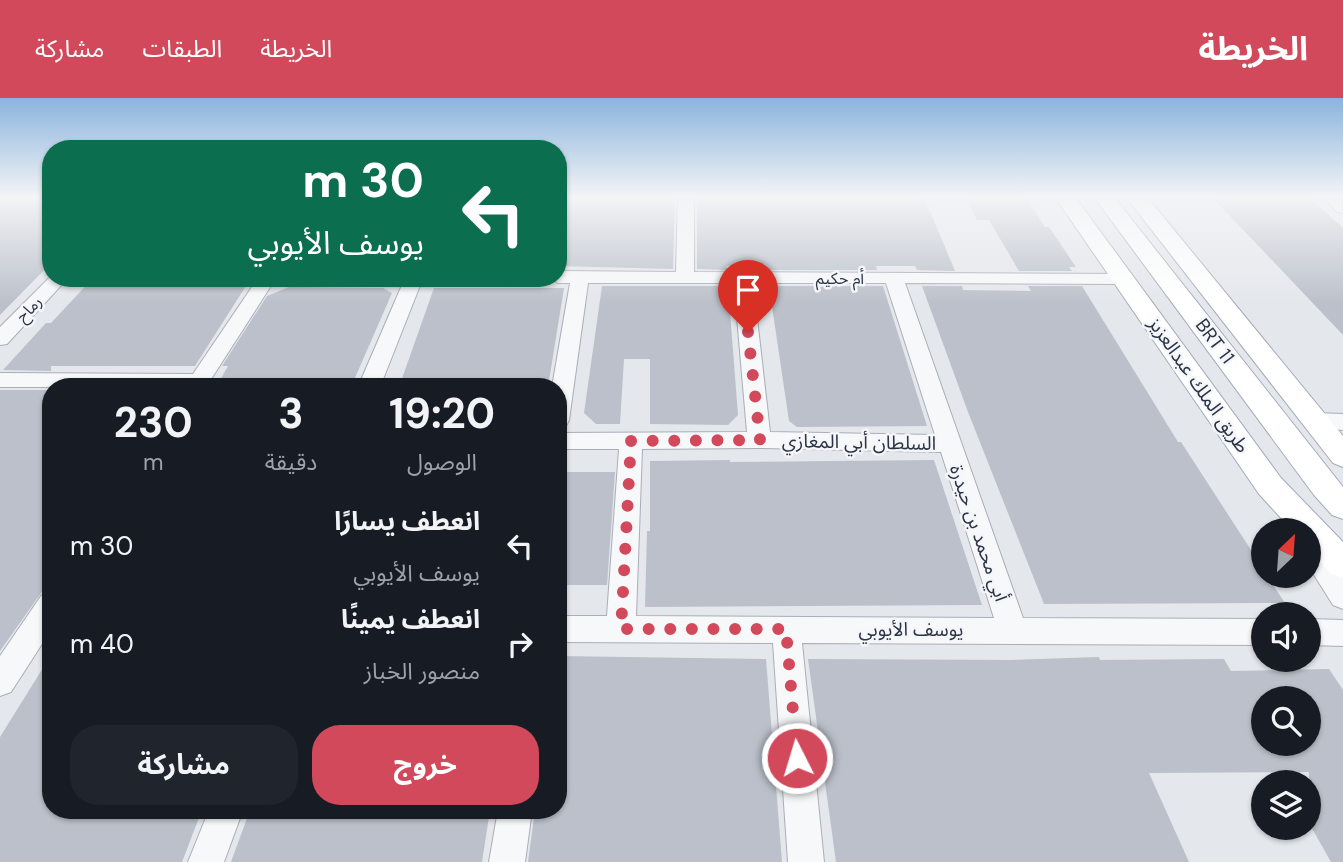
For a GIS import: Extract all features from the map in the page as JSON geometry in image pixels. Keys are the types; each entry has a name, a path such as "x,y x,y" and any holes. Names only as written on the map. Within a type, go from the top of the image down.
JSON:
{"main road":[{"name":"طريق الملك عبدالعزيز","path":"1091,233 1270,486 1343,564"},
{"name":"BRT 11","path":"1131,233 1334,497 1343,519"},
{"path":"1166,233 1343,456"}],"street":[{"path":"685,277 686,233"},
{"name":"أم حكيم","path":"567,277 1123,278"},
{"path":"564,378 580,277"},
{"path":"743,278 760,440"},
{"name":"أبي محمد بن حيدرة","path":"894,278 1012,629"},
{"name":"رماح","path":"0,339 50,287"},
{"path":"201,378 261,287"},
{"path":"373,378 410,287"},
{"path":"0,380 42,381"},
{"path":"1315,421 1343,422"},
{"name":"السلطان أبي المغازي","path":"567,441 760,440 949,444"},
{"path":"621,629 631,441"},
{"path":"1270,486 1291,518"},
{"path":"1321,563 1343,597"},
{"path":"0,682 42,626"},
{"name":"يوسف الأيوبي","path":"567,629 1251,632"},
{"path":"786,629 806,862"},
{"path":"1321,632 1343,633"},
{"path":"206,862 223,819"},
{"path":"507,862 514,819"}],"building":[{"path":"0,233 42,233 42,272 0,315"},
{"path":"567,233 674,233 673,269 567,266"},
{"path":"697,233 939,233 955,271 917,270 915,266 876,266 877,270 767,270 766,265 726,266 727,270 697,269"},
{"path":"996,233 1053,233 1076,267 1069,267 1072,271 1019,271"},
{"path":"1246,233 1343,233 1343,335"},
{"path":"602,286 728,286 738,415 728,425 650,424 650,359 624,359 620,424 596,424 584,413"},
{"path":"769,286 883,286 927,426 797,427 789,421"},
{"path":"922,286 962,286 963,290 1031,291 1028,286 1082,286 1178,442 1181,442 1251,550 1251,588 1275,588 1284,602 1044,604 968,412"},
{"path":"85,287 245,287 195,366 51,366 51,371 3,370 46,323 51,323"},
{"path":"289,287 383,288 392,293 355,378 221,378 228,366 222,366 267,296"},
{"path":"434,288 564,288 549,378 402,378"},
{"path":"0,390 42,390 42,592 0,651"},
{"path":"934,460 982,605 645,607 647,531 650,531 650,461"},
{"path":"567,472 615,472 607,585 567,585"},
{"path":"567,656 766,659 782,862 528,862 534,819 567,819"},
{"path":"808,659 1224,659 1231,671 1321,672 1321,669 1329,669 1343,690 1343,862 1331,862 1319,840 1321,840 1321,770 1251,770 1251,772 1149,773 1189,862 836,862"},
{"path":"42,669 42,819 199,819 182,862 0,862 0,737"},
{"path":"247,819 489,819 482,862 231,862"}],"route":[{"path":"748,332 760,440 631,441 621,629 786,629 797,758"}]}
